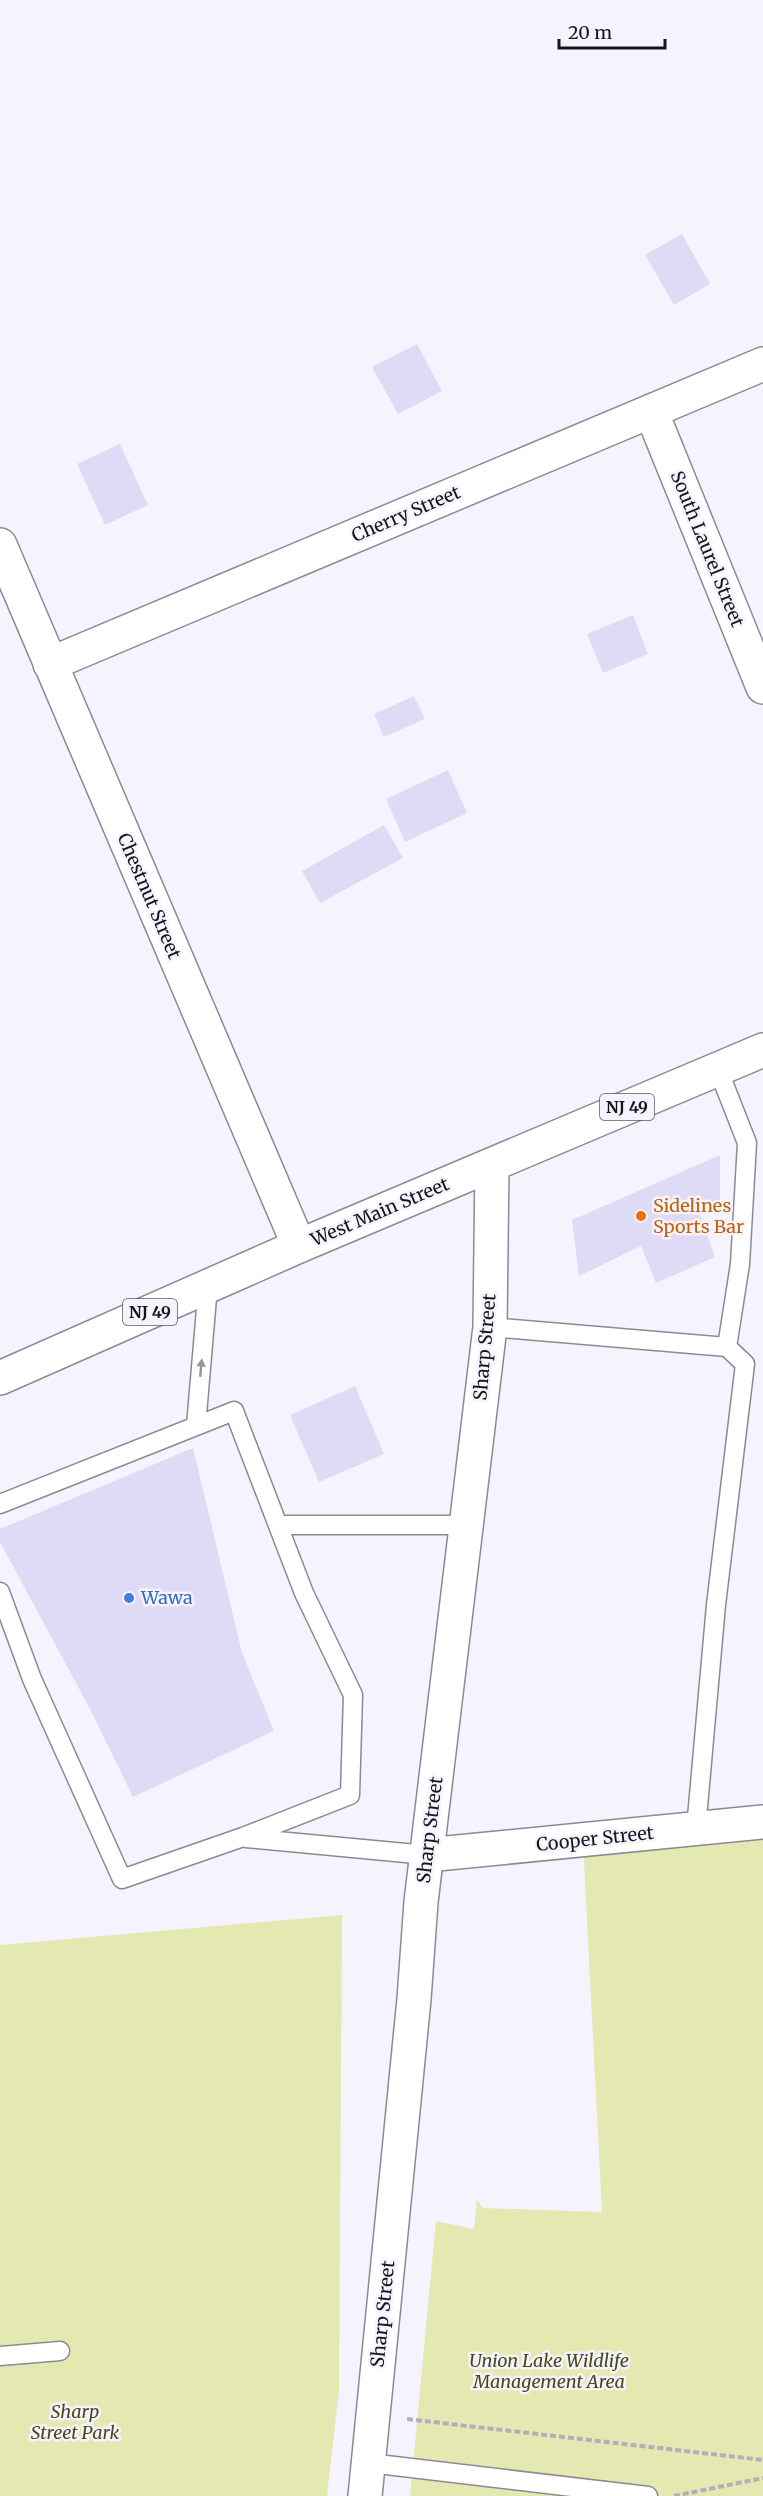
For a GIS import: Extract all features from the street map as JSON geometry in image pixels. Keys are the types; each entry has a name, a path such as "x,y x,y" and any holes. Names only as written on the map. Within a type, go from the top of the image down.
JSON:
{"main road":[{"name":"Cherry Street","path":"50,664 763,364"},
{"name":"South Laurel Street","path":"651,411 763,687"},
{"name":"Chestnut Street","path":"0,545 299,1246"},
{"name":"West Main Street","path":"0,1378 299,1246 763,1050"},
{"name":"Sharp Street","path":"365,2496 427,1855 490,1327 492,1165"},
{"name":"Cooper Street","path":"427,1855 763,1822"}],"lane":[{"path":"718,1069 747,1143 740,1263 727,1347"},
{"path":"196,1426 208,1286"},
{"path":"490,1327 727,1347 745,1364 716,1605 696,1829"},
{"path":"0,1504 234,1411 304,1593 352,1695 350,1795 243,1837 122,1879 32,1679 0,1592"},
{"path":"278,1525 466,1525"},
{"path":"243,1837 427,1855"},
{"path":"0,2356 60,2351"},
{"path":"369,2463 648,2496"}],"path":[{"path":"373,2415 763,2460"},
{"path":"673,2496 763,2478"}],"green space":[{"name":"Union Lake Wildlife Management Area","path":"763,1808 763,2496 410,2496 436,2221 474,2229 477,2200 483,2208 602,2212 582,1823"},
{"name":"Sharp Street Park","path":"342,1915 339,2390 327,2496 0,2496 0,1945"}],"building":[{"path":"682,234 710,284 674,305 645,255"},
{"path":"417,344 442,391 398,414 372,367"},
{"path":"120,444 148,505 105,525 77,464"},
{"path":"633,615 648,654 603,673 587,634"},
{"path":"414,696 425,719 384,737 374,714"},
{"path":"448,770 467,813 405,842 386,799"},
{"path":"384,825 403,858 320,903 302,871"},
{"name":"Sidelines Sports Bar","path":"720,1155 720,1206 699,1212 715,1257 656,1283 641,1246 579,1276 572,1220"},
{"path":"355,1386 384,1454 319,1482 290,1415"},
{"name":"Wawa","path":"193,1448 242,1653 274,1731 133,1797 90,1709 0,1542 0,1529"}],"place":[{"name":"Sidelines Sports Bar","path":"641,1216"},
{"name":"Wawa","path":"129,1598"}]}
